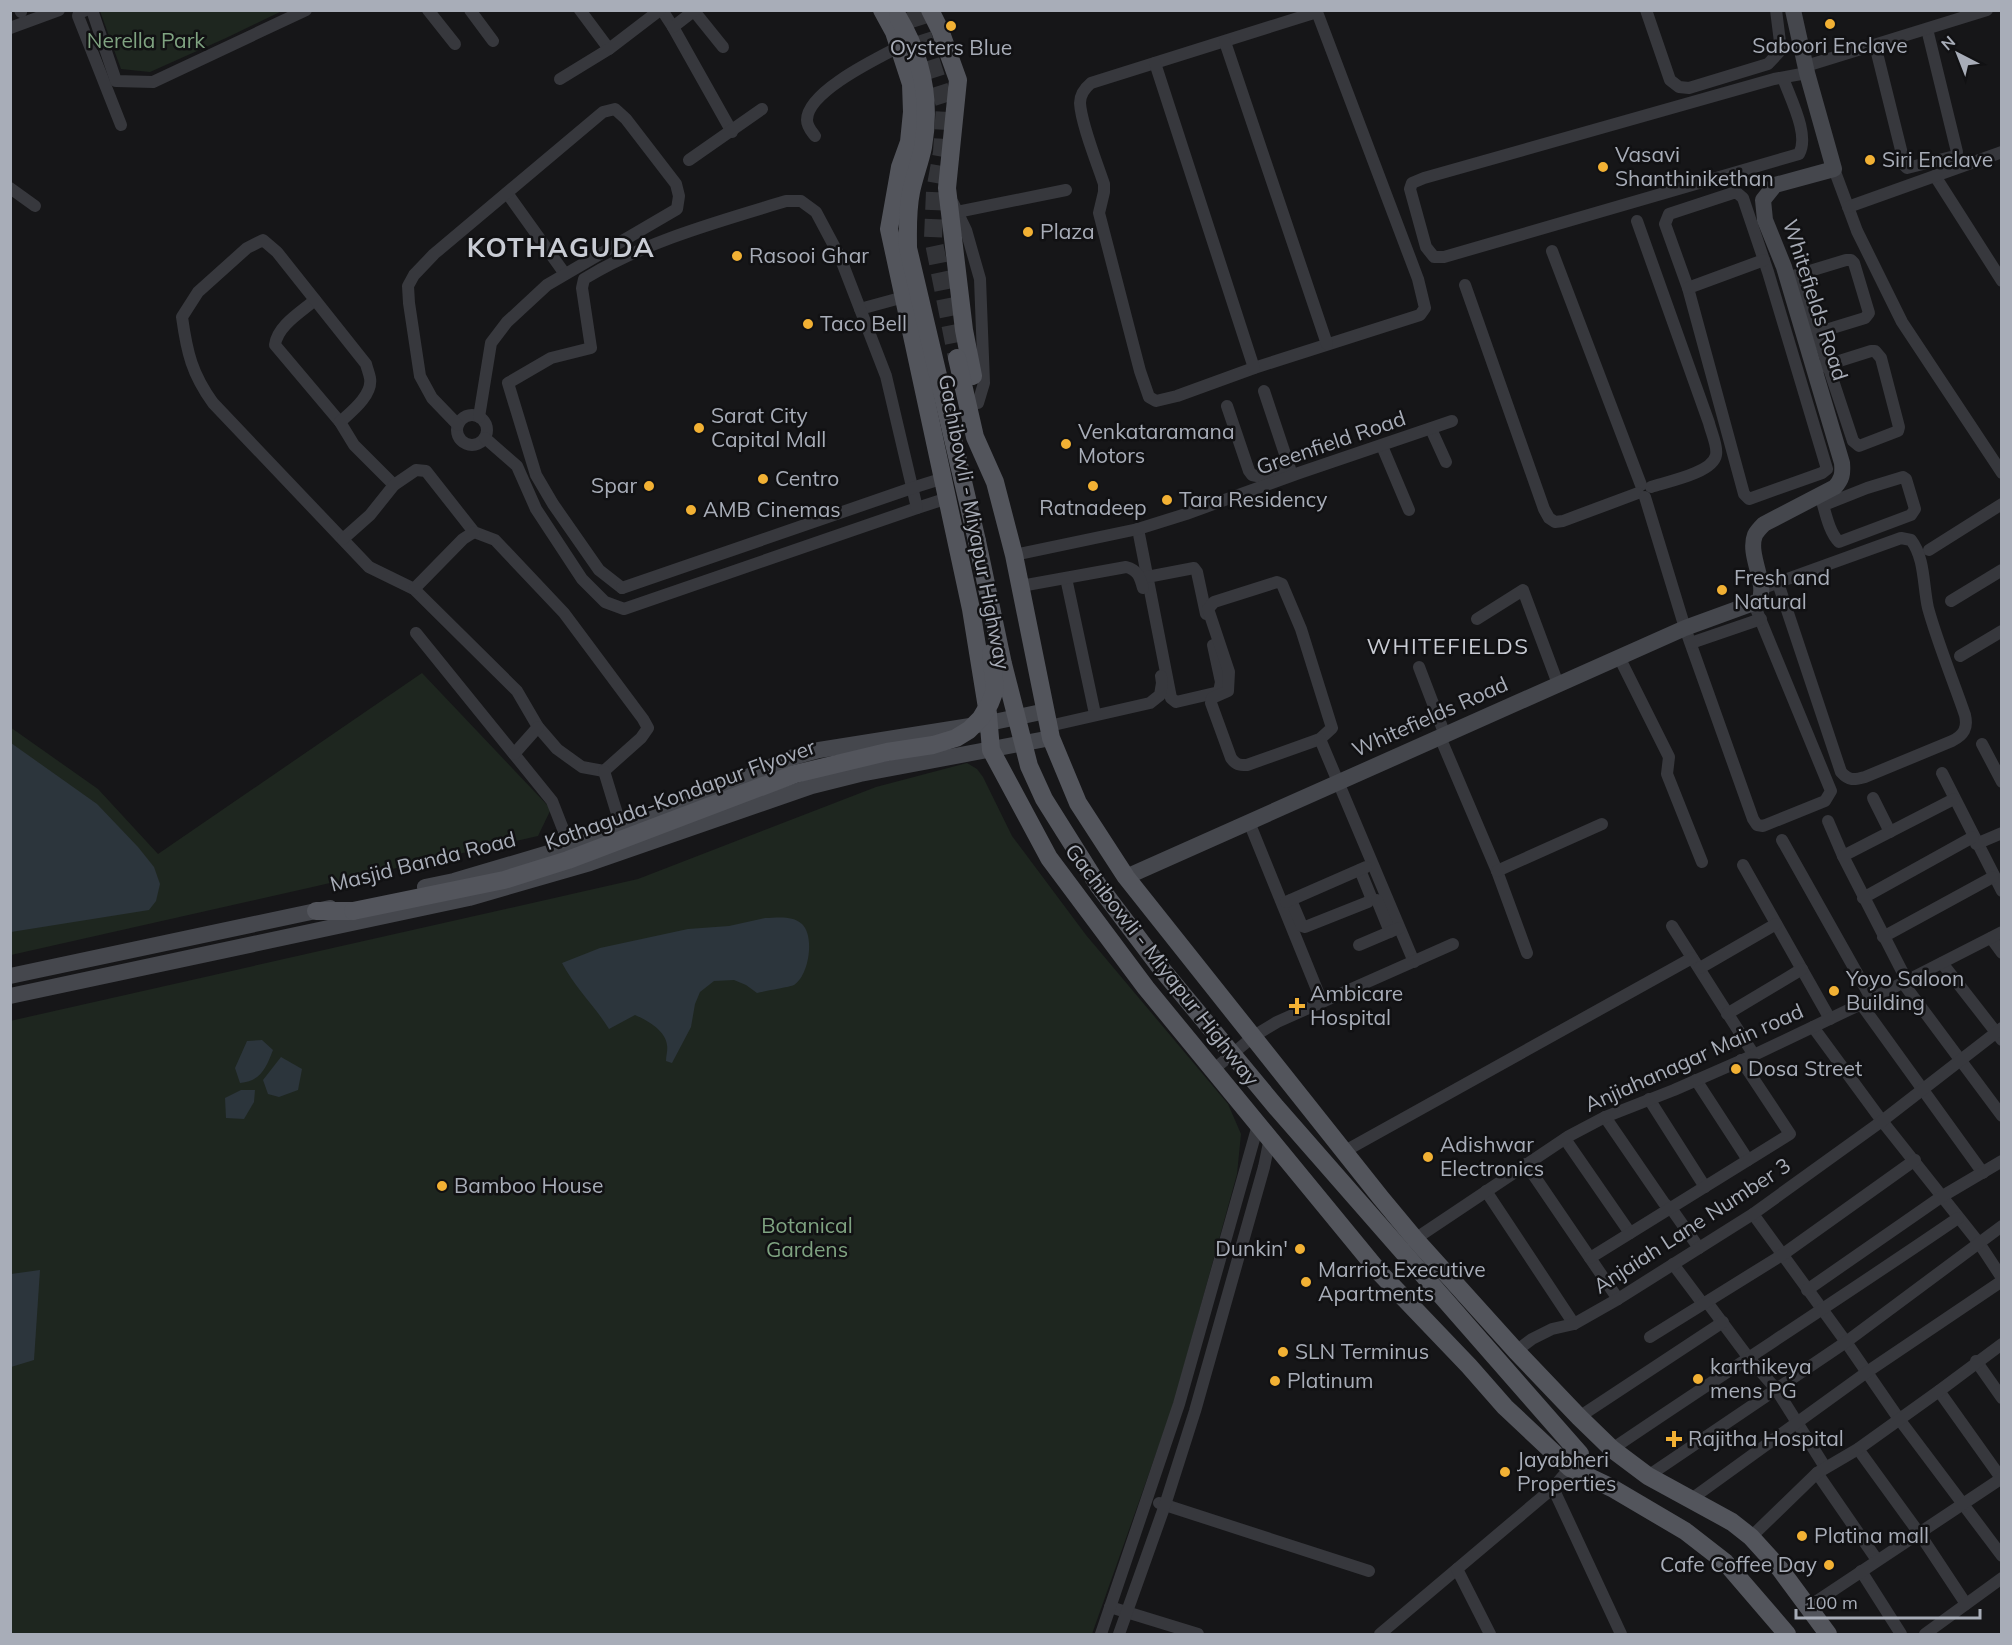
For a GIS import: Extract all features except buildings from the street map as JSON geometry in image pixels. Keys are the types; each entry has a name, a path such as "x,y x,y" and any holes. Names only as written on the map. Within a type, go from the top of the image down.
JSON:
{"main road":[{"name":"Gachibowli - Miyapur Highway","path":"882,10 894,32 911,84 912,112 909,142 900,167 889,229 971,609 989,723 991,750 1049,858 1146,988 1213,1070 1380,1273 1505,1407 1575,1461"},
{"name":"Kothaguda-Kondapur Flyover","path":"894,10 919,58 925,87 926,115 923,147 911,193 907,222 908,248 1006,675 1029,766 1044,799 1098,885 1160,967 1575,1461 1612,1488 1685,1531 1725,1562 1787,1635"},
{"path":"930,10 940,30 958,80 947,188 964,330 983,425 975,437"},
{"path":"1793,10 1806,69 1834,169"},
{"name":"Whitefields Road","path":"1126,877 1619,657 1688,635 1759,602 1754,554 1756,534 1764,524 1822,500 1841,480 1843,473 1820,368 1777,264 1765,220 1763,200 1775,186 1834,169"},
{"name":"Gachibowli - Miyapur Highway","path":"957,358 975,437 995,482 1014,555 1049,725 1078,803 1126,877 1415,1239 1516,1352 1611,1449 1648,1476 1732,1522 1751,1537 1780,1569 1808,1607 1820,1632"},
{"name":"Kothaguda-Kondapur Flyover","path":"316,911 353,911 504,880 568,860 795,774 887,752 933,745 956,738 969,730 981,718 995,690 982,602 977,541"},
{"name":"Masjid Banda Road","path":"10,976 454,881 622,830 657,817 790,758 819,750 989,723 1049,725"},
{"name":"Masjid Banda Road","path":"10,996 468,898 590,863 812,786 860,774 991,750 1049,725"}],"street":[{"path":"10,28 59,10"},
{"path":"86,10 78,16 121,125"},
{"path":"92,10 116,81 153,82 306,10"},
{"path":"428,10 455,44"},
{"path":"470,10 493,41"},
{"path":"580,10 609,49"},
{"path":"560,79 609,49 661,10 673,27 732,132"},
{"path":"1646,10 1670,80 1678,87 1689,88 1768,64 1781,50 1776,10"},
{"path":"673,27 695,11 723,47"},
{"path":"1317,11 1418,279 1425,308 1420,315 1156,401 1149,397 1140,371 1099,213 1104,184 1080,102 1083,91 1091,82 1225,42 1317,11"},
{"path":"1783,78 1802,130 1803,146 1799,154 1444,257 1434,257 1426,248 1410,189 1412,183 1783,78 1875,45 1981,12"},
{"path":"1875,45 1906,168 1955,156 1958,152 1927,29"},
{"path":"1225,42 1326,344"},
{"path":"815,136 808,127 807,120 814,103 837,83 899,47"},
{"path":"1155,63 1254,368"},
{"path":"458,425 469,416 479,417 486,424 487,433 478,444 464,443 458,435 458,425 432,398 420,376 408,286 414,275 434,254 603,112 615,109 626,119 676,184 679,196 677,209 547,285 507,322 491,343 479,417"},
{"path":"689,160 762,109"},
{"path":"1848,207 2001,152"},
{"path":"1834,169 1857,231 1902,322 2001,473"},
{"path":"1935,176 2001,281"},
{"path":"10,188 35,206"},
{"path":"947,188 966,230 980,279 984,383 978,403"},
{"path":"957,212 1066,190"},
{"path":"1777,264 1827,468 1822,473 1749,498 1744,495 1688,288 1665,224 1669,214 1736,192 1743,198 1816,333 1820,368 1856,444 1859,446 1898,431 1899,427 1881,358 1875,351 1820,368"},
{"path":"507,193 565,274"},
{"path":"624,609 622,588 599,570 553,504 536,475 508,383 551,358 591,348 582,288 584,279 603,267 684,232 786,201 801,201 816,212 840,257 886,376 917,508"},
{"path":"1465,285 1528,466 1549,518 1555,522 1563,521 1706,469 1714,461 1717,453 1709,423 1636,221"},
{"path":"340,422 354,410 368,391 371,380 366,364 277,252 263,240 247,248 198,291 182,318 187,352 200,384 213,403 369,567 414,589 517,691 538,727 557,749 582,767 604,771"},
{"path":"1552,251 1644,491 1688,635"},
{"path":"1688,288 1777,264 1848,259 1856,267 1869,313 1865,318 1816,333"},
{"path":"860,309 904,297"},
{"path":"315,300 281,330 276,336 275,345 340,422 354,445 394,485"},
{"path":"1227,406 1250,473 1257,476 1286,471 1264,391"},
{"name":"Greenfield Road","path":"1014,555 1138,529 1198,510 1286,471 1382,446 1452,421"},
{"path":"1431,429 1446,462"},
{"path":"485,438 517,466 536,508 582,579 605,602 624,609 948,498"},
{"path":"1382,446 1409,510"},
{"path":"343,540 370,514 394,485 416,470 426,471 474,532 495,540 564,613 643,719 648,728 641,738 604,771"},
{"path":"1904,477 1915,508 1911,515 1841,542 1835,537 1822,500 1904,477"},
{"path":"622,588 944,478"},
{"path":"1929,550 2001,504"},
{"path":"1138,529 1147,577 1171,698 1179,702 1219,692 1221,682 1196,569 1147,577"},
{"path":"414,589 463,539 474,532"},
{"path":"1759,602 1780,587 1901,538 1911,540 1916,548 1923,572 1929,609 1965,715 1967,724 1963,733 1952,741 1865,777 1853,780 1847,778 1841,772 1780,587"},
{"path":"1021,586 1126,567 1139,574 1142,582 1162,683 1160,695 1150,703 1049,725"},
{"path":"1951,601 2001,570"},
{"path":"1066,578 1095,714"},
{"path":"1277,582 1282,584 1301,629 1331,724 1330,731 1320,739 1247,765 1235,764 1211,703 1212,698 1228,691 1230,677 1208,612 1209,605 1277,582"},
{"path":"1477,619 1522,590 1558,684"},
{"name":"Whitefields Road","path":"1688,635 1757,825 1763,826 1825,801 1831,791 1759,602"},
{"path":"1960,656 2001,631"},
{"path":"417,633 552,801 570,847"},
{"path":"1619,657 1669,757 1667,774 1702,862"},
{"path":"1419,667 1442,736 1497,871 1527,953"},
{"path":"514,754 538,727"},
{"path":"1320,739 1372,864 1381,898 1394,928 1414,962"},
{"path":"1983,744 2001,782"},
{"path":"604,771 622,830"},
{"path":"1942,773 2001,891"},
{"path":"1874,798 1890,832"},
{"path":"1843,856 1954,799"},
{"path":"1828,821 1905,982 2001,1116"},
{"path":"1249,822 1286,902 1302,926 1305,927 1368,902 1371,897 1360,870"},
{"path":"1497,871 1602,824"},
{"path":"1863,898 1975,840 2001,833"},
{"path":"1782,840 1866,1001 1923,1089 1983,1173"},
{"path":"1286,902 1372,864"},
{"path":"1743,865 1830,1018"},
{"path":"1883,937 1993,876"},
{"path":"1295,936 1381,898"},
{"path":"1286,902 1295,936 1322,1002"},
{"path":"1344,1151 1696,963 1776,924"},
{"path":"1672,926 1754,1055"},
{"path":"1359,945 1394,928"},
{"path":"1996,935 2001,953"},
{"name":"Anjiahanagar Main road","path":"1415,1239 1526,1164 1605,1117 1754,1055 1996,935"},
{"path":"1213,1070 1254,1036 1276,1022 1453,944"},
{"path":"1942,963 1999,1034"},
{"path":"1727,1014 1802,969"},
{"path":"1690,1500 1867,1372 2001,1279 1979,1243 1882,1121 1813,1027"},
{"name":"Anjaiah Lane Number 3","path":"1516,1352 1532,1339 1552,1329 1574,1324 1618,1299 1753,1214 1999,1034"},
{"path":"1590,1258 1790,1134 1742,1060"},
{"path":"1696,1080 1748,1160"},
{"path":"1649,1099 1705,1186"},
{"path":"1605,1117 1664,1203 1699,1248"},
{"path":"1101,1635 1179,1404 1264,1131"},
{"path":"1119,1635 1165,1505 1220,1324 1264,1167 1264,1131"},
{"path":"1565,1139 1630,1233"},
{"path":"1650,1337 1782,1255 1915,1160"},
{"path":"1807,1290 1941,1197 2001,1161"},
{"path":"1526,1164 1618,1299"},
{"path":"1486,1191 1574,1324"},
{"path":"1753,1214 1899,1419 2001,1556"},
{"path":"1611,1449 1959,1218"},
{"path":"1648,1476 1846,1342 2001,1227"},
{"path":"1674,1264 1776,1389 1797,1423 1821,1470 1876,1560"},
{"path":"1579,1417 1723,1322"},
{"path":"1751,1537 1821,1470 1858,1449 2001,1344"},
{"path":"1976,1362 2001,1398"},
{"path":"1808,1607 2001,1478 1939,1391"},
{"path":"1858,1449 1919,1533 1966,1604"},
{"path":"1380,1635 1553,1488 1575,1461"},
{"path":"1553,1488 1621,1635"},
{"path":"1147,1500 1369,1571"},
{"path":"1457,1569 1490,1635"},
{"path":"1861,1570 1901,1635"},
{"path":"1925,1635 2001,1578"},
{"path":"1110,1607 1198,1635"},
{"path":"1395,1622 1402,1635"}],"green space":[{"name":"Nerella Park","path":"100,10 282,11 150,72 121,69"},
{"path":"422,673 551,809 538,836 11,955 10,727 98,789 158,854"},
{"name":"Botanical Gardens","path":"967,763 977,769 983,777 1012,836 1086,935 1228,1104 1241,1134 1237,1174 1174,1403 1092,1634 11,1634 10,1021 638,879 876,787"}],"shaded area":[{"path":"11,743 97,804 138,847 154,867 160,884 156,901 149,910 11,932"},
{"path":"765,918 794,919 806,930 809,946 807,965 799,980 792,986 757,993 734,980 714,981 700,992 695,1004 691,1027 672,1063 666,1061 667,1047 663,1035 645,1020 635,1015 609,1029 562,963 600,948 688,929 729,926"},
{"path":"262,1040 273,1050 268,1062 253,1080 240,1083 235,1068 247,1041"},
{"path":"281,1057 302,1069 298,1090 279,1097 268,1094 263,1080"},
{"path":"241,1090 255,1090 254,1102 244,1119 226,1118 225,1098"},
{"path":"40,1270 34,1360 11,1367 11,1274"}],"tunnel":[{"path":"911,10 919,24 945,105 942,152 935,191 933,238 957,358"}],"place":[{"name":"Saboori Enclave","path":"1830,24"},
{"name":"Oysters Blue","path":"951,26"},
{"name":"Siri Enclave","path":"1870,160"},
{"name":"Vasavi Shanthinikethan","path":"1603,167"},
{"name":"Plaza","path":"1028,232"},
{"name":"Rasooi Ghar","path":"737,256"},
{"name":"Taco Bell","path":"808,324"},
{"name":"Sarat City Capital Mall","path":"699,428"},
{"name":"Venkataramana Motors","path":"1066,444"},
{"name":"Centro","path":"763,479"},
{"name":"Spar","path":"649,486"},
{"name":"Ratnadeep","path":"1093,486"},
{"name":"Tara Residency","path":"1167,500"},
{"name":"AMB Cinemas","path":"691,510"},
{"name":"Fresh and Natural","path":"1722,590"},
{"name":"Yoyo Saloon Building","path":"1834,991"},
{"name":"Ambicare Hospital","path":"1297,1006"},
{"name":"Dosa Street","path":"1736,1069"},
{"name":"Adishwar Electronics","path":"1428,1157"},
{"name":"Bamboo House","path":"442,1186"},
{"name":"Dunkin'","path":"1300,1249"},
{"name":"Marriot Executive Apartments","path":"1306,1282"},
{"name":"SLN Terminus","path":"1283,1352"},
{"name":"karthikeya mens PG","path":"1698,1379"},
{"name":"Platinum","path":"1275,1381"},
{"name":"Rajitha Hospital","path":"1674,1439"},
{"name":"Jayabheri Properties","path":"1505,1472"},
{"name":"Platina mall","path":"1802,1536"},
{"name":"Cafe Coffee Day","path":"1829,1565"}],"district":[{"name":"KOTHAGUDA","path":"561,248"},
{"name":"WHITEFIELDS","path":"1448,646"}]}
